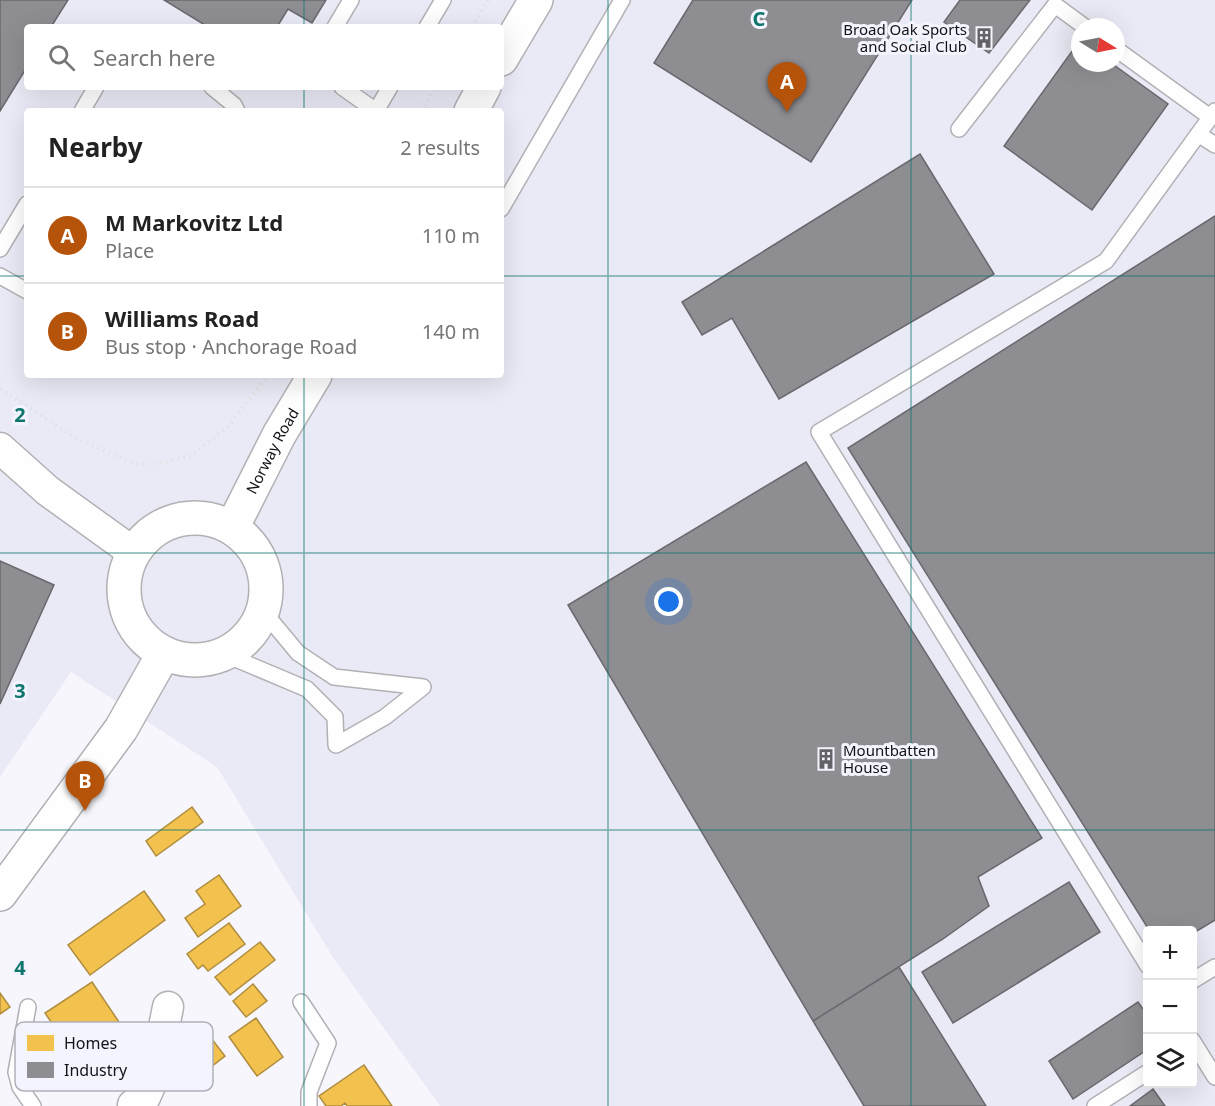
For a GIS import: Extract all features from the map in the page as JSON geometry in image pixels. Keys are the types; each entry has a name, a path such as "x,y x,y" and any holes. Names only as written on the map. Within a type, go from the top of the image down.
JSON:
{"street":[{"path":"504,53 536,0"},
{"path":"473,108 482,90"},
{"name":"Norway Road","path":"232,528 279,435 313,378"},
{"path":"0,448 48,491 134,553"},
{"path":"189,518 210,519 232,528 249,543 262,564 266,587 263,611 254,629 241,644 224,654 204,660 183,660 164,653 145,640 131,621 124,598 126,574 134,553 148,536 167,524 189,518"},
{"path":"0,894 121,729 164,653"},
{"path":"165,1022 168,1007"},
{"path":"132,1106 145,1097 148,1091"}],"lane":[{"path":"337,24 351,0"},
{"path":"429,24 443,0"},
{"path":"504,204 622,0"},
{"path":"959,129 1055,5 1073,18"},
{"path":"1125,55 1213,114 1106,261 819,432 1143,958"},
{"path":"84,108 94,90"},
{"path":"216,90 236,108"},
{"path":"346,90 372,108"},
{"path":"378,108 388,90"},
{"path":"1198,134 1215,145"},
{"path":"0,249 24,209"},
{"path":"0,276 24,289"},
{"path":"224,654 307,689 335,717 336,745 385,717 423,687 334,677 298,652 263,611"},
{"path":"1194,980 1215,967"},
{"path":"301,1002 328,1043 309,1092 309,1106"},
{"path":"25,1022 28,1007"},
{"path":"1197,1048 1215,1077"},
{"path":"1095,1106 1143,1075"},
{"path":"23,1091 33,1106"}],"path":[{"path":"474,24 488,0"},
{"path":"423,108 434,90"},
{"path":"0,389 76,438 135,464 157,464 190,456 228,427 266,378"}],"shaded area":[{"path":"0,0 1215,0 1215,1106 440,1106 334,959 217,767 71,672 0,777"}],"building: Homes":[{"path":"192,807 203,822 156,856 146,841"},
{"path":"219,875 241,906 198,937 185,918 205,904 196,891"},
{"path":"144,891 165,920 90,975 68,945"},
{"path":"229,923 245,944 208,971 203,965 198,969 187,954"},
{"path":"260,942 275,960 230,995 215,977"},
{"path":"92,982 119,1022 51,1022 45,1013"},
{"path":"253,984 267,1001 246,1017 233,1001"},
{"path":"0,993 10,1007 0,1014"},
{"path":"256,1018 283,1057 257,1076 229,1037"},
{"path":"213,1041 225,1056 213,1065"},
{"path":"364,1065 392,1106 347,1106 345,1103 341,1106 326,1106 319,1096"}],"building: Industry":[{"path":"0,0 68,0 53,24 24,24 24,72 0,111"},
{"path":"164,0 326,0 312,23 288,9 279,24 203,24"},
{"path":"693,0 912,0 811,162 654,63"},
{"name":"Broad Oak Sports and Social Club","path":"960,0 1030,0 989,53 944,22"},
{"path":"1071,53 1071,72 1124,72 1168,104 1092,210 1004,146"},
{"path":"920,154 994,274 779,399 732,318 702,335 682,302"},
{"path":"1215,216 1215,920 1197,931 1197,926 1147,926 848,448"},
{"name":"Mountbatten House","path":"806,462 1042,838 978,877 989,906 943,939 813,1021 568,605"},
{"path":"0,561 54,585 0,704"},
{"path":"1069,882 1100,932 953,1023 922,972"},
{"path":"899,967 986,1106 864,1106 813,1021"},
{"path":"1138,1002 1143,1009 1143,1052 1073,1099 1049,1061"},
{"path":"1153,1089 1165,1106 1130,1106"}],"place":[{"name":"Broad Oak Sports and Social Club","path":"984,38"},
{"name":"M Markovitz Ltd","path":"787,112"},
{"name":"Mountbatten House","path":"826,759"},
{"name":"Williams Road","path":"85,811"}]}
